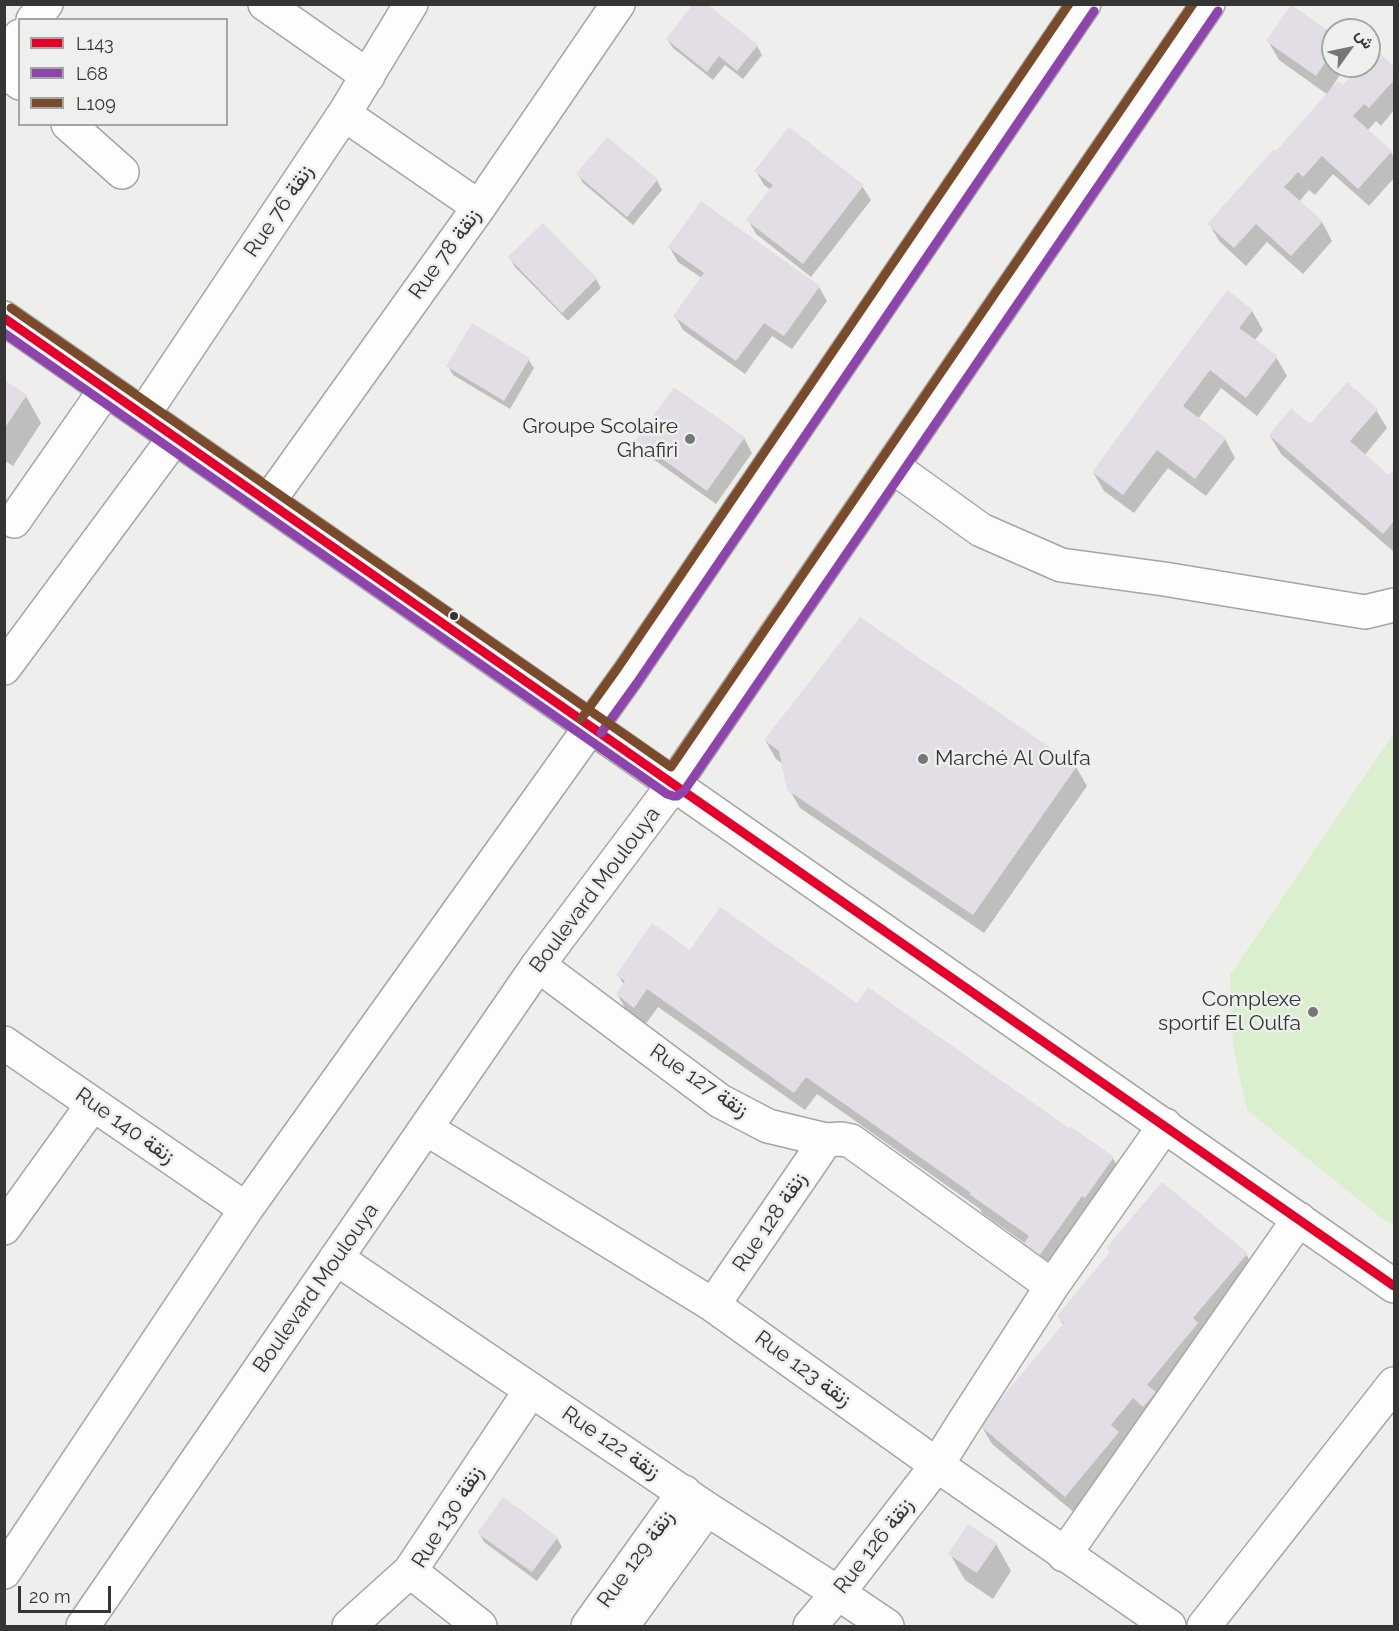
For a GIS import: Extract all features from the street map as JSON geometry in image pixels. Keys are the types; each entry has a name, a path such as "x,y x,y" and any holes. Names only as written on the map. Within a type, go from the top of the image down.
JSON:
{"street":[{"path":"35,18 46,4"},
{"path":"265,4 368,76"},
{"name":"Rue 76 زنقة","path":"143,414 344,114 411,4"},
{"path":"4,1572 246,1209 627,676 1084,4"},
{"name":"Boulevard Moulouya","path":"83,1626 538,965 674,784 1208,4"},
{"name":"Rue 78 زنقة","path":"268,502 479,207 614,6"},
{"path":"4,53 18,38"},
{"path":"4,70 18,81"},
{"path":"344,114 479,207"},
{"path":"70,126 122,172"},
{"path":"4,318 1395,1286"},
{"path":"14,521 106,389"},
{"path":"4,668 175,437"},
{"path":"892,466 981,530 1061,565 1164,579 1365,612 1395,605"},
{"name":"Rue 127 زنقة","path":"538,965 720,1101 768,1126 826,1140 851,1141 1052,1286"},
{"name":"Rue 140 زنقة","path":"4,1043 246,1209"},
{"path":"4,1228 93,1104"},
{"name":"Rue 126 زنقة","path":"810,1626 937,1465 1052,1286 1165,1125"},
{"name":"Rue 123 زنقة","path":"427,1129 713,1305 1064,1555 1169,1626"},
{"name":"Rue 128 زنقة","path":"713,1305 826,1140"},
{"path":"1064,1555 1299,1219"},
{"name":"Rue 122 زنقة","path":"336,1258 696,1501 887,1626"},
{"path":"1204,1626 1395,1384"},
{"name":"Rue 130 زنقة","path":"480,1626 410,1571 531,1390"},
{"name":"Rue 129 زنقة","path":"604,1624 696,1501"},
{"path":"349,1626 410,1571"}],"green space":[{"name":"Complexe sportif El Oulfa","path":"1394,733 1394,1225 1384,1220 1247,1110 1233,1048 1230,975"}],"building":[{"path":"693,4 707,4 758,45 737,71 719,56 707,72 666,39"},
{"path":"1291,5 1321,26 1321,69 1316,76 1266,41"},
{"path":"1381,54 1394,66 1394,80 1369,108 1364,104 1353,116 1392,151 1358,189 1322,156 1303,177 1298,172 1284,187 1323,221 1291,256 1256,224 1234,248 1207,224 1338,81 1343,85 1349,78 1381,78"},
{"path":"789,127 864,185 803,264 746,220 773,185 754,171"},
{"path":"607,137 658,179 627,217 576,174"},
{"path":"701,201 820,286 784,336 764,323 736,361 673,316 704,273 668,247"},
{"path":"543,223 597,278 562,313 508,257"},
{"path":"1227,290 1253,310 1239,328 1278,356 1246,398 1210,370 1183,406 1226,438 1195,479 1157,450 1123,495 1092,472"},
{"path":"472,323 530,358 504,401 446,366"},
{"path":"4,380 27,395 4,429"},
{"path":"1347,382 1378,409 1350,441 1389,475 1394,469 1394,521 1383,534 1269,435 1291,408 1310,424"},
{"name":"Groupe Scolaire Ghafiri","path":"674,387 745,437 707,491 636,440"},
{"name":"Marché Al Oulfa","path":"860,617 1077,766 973,915 787,790 779,751 764,740"},
{"path":"720,907 857,1003 868,987 1114,1157 1085,1198 1082,1196 1037,1259 1021,1248 1029,1236 806,1077 794,1093 647,989 634,1008 616,994 625,981 616,975 652,923 690,950"},
{"path":"1162,1182 1248,1253 1193,1318 1198,1323 1147,1385 1156,1392 1143,1407 1133,1398 1111,1425 1119,1432 1065,1497 979,1425 1064,1323 1057,1316 1110,1252 1106,1248"},
{"path":"503,1497 558,1537 532,1572 477,1533"},
{"path":"968,1524 997,1543 977,1573 948,1554"}],"transit line":[{"name":"L109","path":"581,719 1069,4"},
{"name":"L109","path":"11,308 671,767 1193,4"},
{"name":"L68","path":"601,733 1094,11"},
{"name":"L68","path":"4,333 667,794 677,796 684,791 1218,11"},
{"name":"L143","path":"4,318 1394,1286"}],"place":[{"name":"Groupe Scolaire Ghafiri","path":"690,439"},
{"name":"Marché Al Oulfa","path":"923,759"},
{"name":"Complexe sportif El Oulfa","path":"1313,1012"}]}
